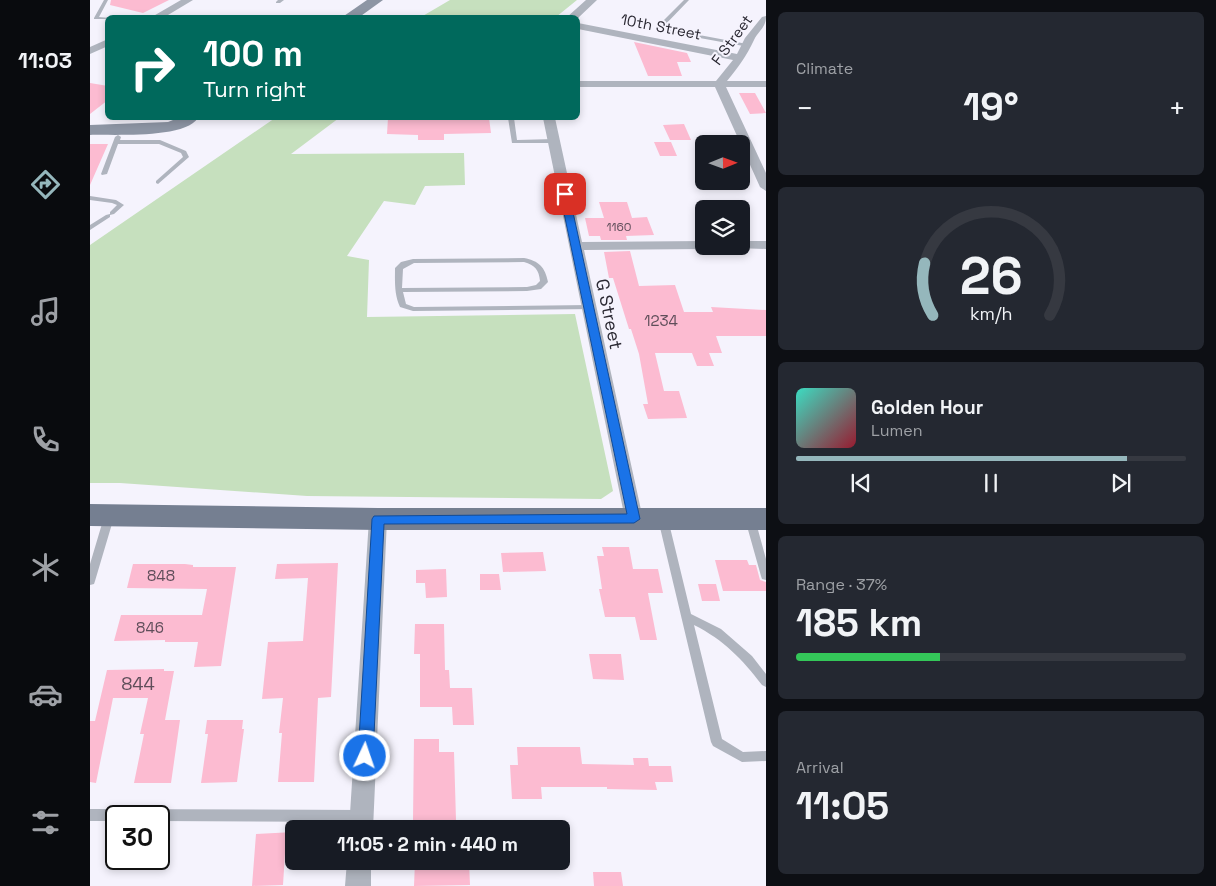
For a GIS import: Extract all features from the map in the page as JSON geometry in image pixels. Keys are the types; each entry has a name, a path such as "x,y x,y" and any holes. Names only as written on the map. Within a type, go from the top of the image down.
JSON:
{"main road":[{"path":"99,515 378,519 758,518"}],"street":[{"path":"160,15 188,0"},
{"path":"353,15 376,0"},
{"path":"575,15 592,0"},
{"name":"F Street","path":"766,19 750,38 739,58 719,84 766,187"},
{"name":"10th Street","path":"580,26 739,58"},
{"path":"92,49 105,43"},
{"path":"580,84 766,84"},
{"path":"90,130 118,136 169,127 185,120"},
{"name":"G Street","path":"549,120 589,307 648,519"},
{"path":"576,246 695,245"},
{"path":"750,245 766,245"},
{"path":"362,820 378,519"},
{"path":"358,886 359,870"}],"lane":[{"path":"105,18 96,18 106,0"},
{"path":"687,0 658,30 747,46"},
{"path":"511,120 514,142 554,142"},
{"path":"104,174 118,136 160,142 184,152 186,157 158,182"},
{"path":"90,204 94,198 114,200 121,205 90,228"},
{"path":"399,290 528,289 538,287 544,282 542,269 537,263 524,260 413,262 404,264 399,268 399,290 399,298 403,306 413,309 589,307"},
{"path":"90,581 99,515"},
{"path":"758,518 766,576"},
{"path":"648,519 686,616 717,742 742,757 766,756"},
{"path":"686,616 717,632 748,660 766,682"},
{"path":"90,815 285,820"}],"green space":[{"path":"450,0 577,0 558,15 424,15"},
{"path":"272,120 336,120 291,154 464,153 465,185 425,186 415,205 384,201 347,256 369,260 367,317 575,314 613,491 601,499 307,496 120,483 90,483 90,245"}],"building":[{"path":"111,0 169,0 143,13 110,5"},
{"path":"634,42 687,53 691,62 677,62 682,76 648,76"},
{"path":"90,83 105,86 105,102 90,114"},
{"path":"739,93 755,93 766,113 750,114"},
{"path":"388,120 489,120 491,133 444,134 444,140 418,140 418,135 387,134"},
{"path":"684,124 691,140 670,140 663,125"},
{"path":"654,142 671,142 677,156 660,156"},
{"path":"90,144 108,144 90,185"},
{"path":"599,202 627,202 632,218 647,217 654,235 626,236 627,240 601,240 600,236 589,236 585,218 604,218"},
{"path":"630,251 639,286 675,285 684,312 713,312 711,307 766,310 766,336 716,336 722,353 709,353 714,366 697,366 692,353 655,353 664,391 679,391 687,418 648,419 643,404 648,404 639,354 613,278 609,278 604,252"},
{"path":"602,547 629,547 633,569 658,569 663,593 648,593 657,640 640,640 635,617 605,617 599,589 602,589 597,556 604,556"},
{"path":"543,552 546,571 503,572 501,553"},
{"path":"715,560 747,560 749,565 756,565 760,580 766,582 766,591 723,591"},
{"path":"338,563 331,697 318,698 314,782 278,782 282,733 279,733 283,698 262,699 268,642 303,641 308,578 275,579 277,564"},
{"path":"133,564 185,564 193,565 193,567 236,567 221,666 194,667 198,642 165,642 165,640 114,641 121,615 202,615 207,589 127,588"},
{"path":"446,569 447,597 426,598 425,583 416,583 416,570"},
{"path":"480,574 499,574 501,590 480,590"},
{"path":"698,584 716,584 720,601 702,601"},
{"path":"415,624 444,624 445,670 449,670 450,688 472,688 474,725 453,725 452,707 420,707 420,654 414,654"},
{"path":"589,654 621,654 624,680 593,679"},
{"path":"164,669 164,671 174,671 165,720 180,720 171,783 134,783 144,734 140,734 148,698 113,698 96,783 90,782 90,721 95,721 107,670"},
{"path":"207,720 243,720 242,729 244,729 237,782 201,783 208,734 205,734"},
{"path":"414,739 439,739 439,752 454,752 456,820 413,820"},
{"path":"517,747 580,747 582,764 634,765 633,758 648,758 649,766 671,766 673,782 655,782 657,790 607,789 607,787 541,787 542,799 512,799 510,765 518,765"},
{"path":"285,832 283,885 252,886 256,834"},
{"path":"415,870 469,870 470,885 414,886"},
{"path":"593,872 621,872 623,886 594,886"}],"route":[{"path":"365,756 378,519 634,519 565,194"}]}
